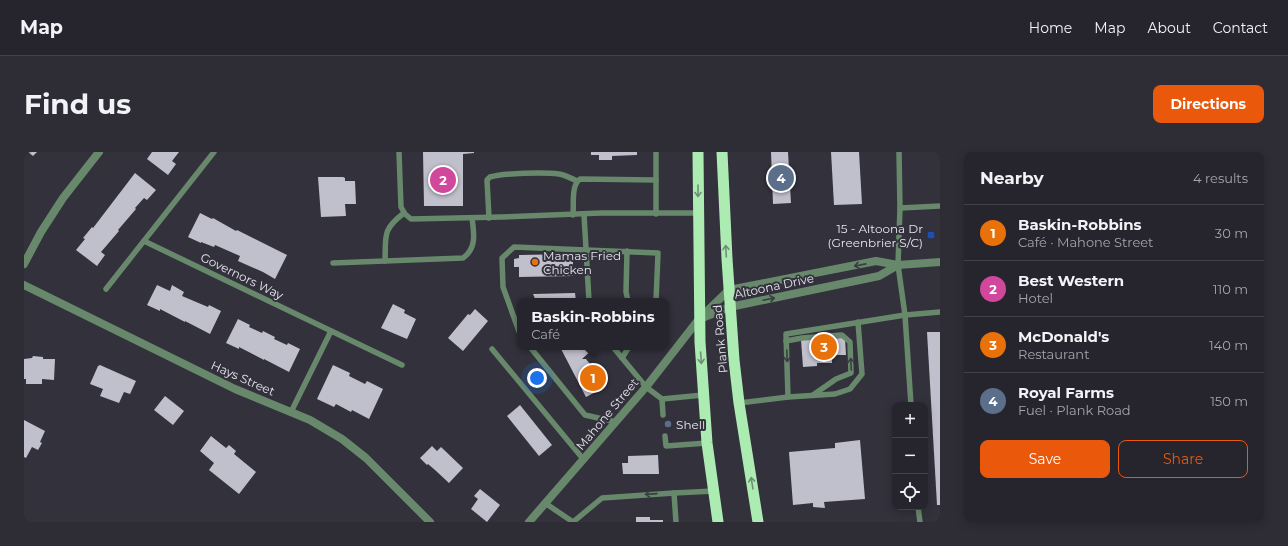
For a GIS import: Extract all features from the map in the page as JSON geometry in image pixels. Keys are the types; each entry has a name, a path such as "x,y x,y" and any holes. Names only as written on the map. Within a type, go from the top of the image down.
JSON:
{"highway":[{"name":"Plank Road","path":"698,152 700,342 707,443 718,522"},
{"name":"Plank Road","path":"722,152 730,307 739,403 758,522"}],"street":[{"path":"24,264 41,232 63,198 99,152"},
{"name":"Altoona Drive","path":"699,319 729,290 876,261 898,265 940,262"},
{"name":"Altoona Drive","path":"699,319 730,307 879,276 898,265"},
{"name":"Hays Street","path":"24,285 235,389 310,420 342,439 360,454 430,522"},
{"name":"Mahone Street","path":"529,522 646,387 699,319"}],"lane":[{"path":"106,289 214,152"},
{"path":"398,152 401,207 404,213 411,219 489,218 584,214 698,213"},
{"path":"656,152 656,214"},
{"path":"899,152 900,208 898,265 905,315 911,402"},
{"path":"489,218 487,180 490,177 531,173 554,174 565,176 577,181 580,179 656,180"},
{"path":"573,215 575,187 577,181"},
{"path":"900,208 940,206"},
{"path":"385,262 387,230 392,222 404,213"},
{"path":"584,214 589,298"},
{"path":"333,263 463,258 468,255 472,248 474,238 472,218"},
{"name":"Governors Way","path":"144,241 402,365"},
{"path":"517,326 503,287 502,258 514,247 658,252 656,298"},
{"path":"627,251 626,292 627,298"},
{"path":"788,397 786,334 905,315 940,312"},
{"path":"739,403 788,397 835,394 850,389 862,374 858,322"},
{"path":"291,412 331,331"},
{"path":"786,341 802,338 842,335 850,342 851,373 836,379 813,395"},
{"path":"492,349 584,460"},
{"path":"532,350 585,415 616,422"},
{"path":"615,350 646,387 662,399 703,395"},
{"path":"622,358 628,350"},
{"path":"662,399 663,415"},
{"path":"665,436 666,446 707,443"},
{"path":"544,503 573,522 602,498 714,491"},
{"path":"674,493 676,522"},
{"path":"918,510 920,522"}],"building":[{"path":"28,152 37,152 33,156"},
{"path":"152,152 179,152 172,161 176,164 168,175 147,159"},
{"path":"423,152 474,152 463,154 463,206 424,206"},
{"path":"591,152 637,152 637,155 612,156 612,160 599,160 599,155 591,155"},
{"path":"771,152 788,152 791,203 773,204"},
{"path":"831,152 859,152 862,204 834,205"},
{"path":"135,173 156,190 147,200 144,198 135,208 136,209 118,230 119,231 101,252 105,255 97,266 76,250 85,239 83,238 92,227 93,228"},
{"path":"318,177 343,177 345,178 345,181 355,181 356,204 345,204 346,216 321,217"},
{"path":"200,213 287,255 275,279 238,261 240,256 215,245 214,247 188,237"},
{"path":"573,254 573,276 519,277 519,267 514,267 514,259 519,258 519,255"},
{"path":"157,285 170,291 172,285 184,292 182,296 208,307 209,305 221,311 210,334 160,309 160,311 147,305"},
{"path":"575,293 576,298 535,298 533,294"},
{"path":"393,304 405,310 404,313 416,319 407,339 381,328"},
{"path":"475,309 488,321 463,351 448,338 468,314 470,315"},
{"path":"238,319 250,325 249,327 262,333 263,331 275,337 274,339 287,345 288,343 300,349 289,372 239,347 239,349 226,343"},
{"path":"927,332 940,332 940,505 937,505"},
{"path":"845,338 846,355 832,355 832,363 817,363 817,366 803,367 801,340"},
{"path":"562,350 592,350 582,359 586,359 606,385 605,387 586,397"},
{"path":"33,356 43,357 43,359 55,359 54,380 42,379 42,384 26,384 26,379 24,379 24,359 32,358"},
{"path":"100,365 136,381 130,394 124,392 119,403 100,396 103,389 90,384 98,366"},
{"path":"333,365 350,373 349,376 365,384 367,381 383,389 369,419 352,410 351,412 336,404 334,407 317,399"},
{"path":"165,396 184,411 173,425 154,410"},
{"path":"520,405 552,445 539,456 507,416"},
{"path":"24,420 45,431 40,442 42,443 38,450 32,447 26,458 24,457"},
{"path":"211,436 226,448 229,445 236,451 234,454 256,472 239,494 209,470 214,463 200,451"},
{"path":"860,440 865,499 824,502 825,508 813,507 813,503 793,505 789,452 835,448 835,443"},
{"path":"432,446 437,451 441,447 463,468 449,483 420,458"},
{"path":"658,455 659,474 623,474 622,463 628,463 628,456"},
{"path":"480,489 500,505 487,522 471,509 478,499 474,496"},
{"path":"636,517 650,517 650,520 663,520 663,522 636,522"}],"place":[{"name":"Royal Farms","path":"781,178"},
{"name":"Best Western","path":"443,180"},
{"name":"15 - Altoona Dr (Greenbrier S/C)","path":"931,235"},
{"name":"Mamas Fried Chicken","path":"535,262"},
{"name":"McDonald's","path":"824,347"},
{"name":"Baskin-Robbins","path":"593,378"},
{"name":"Shell","path":"668,424"}]}
